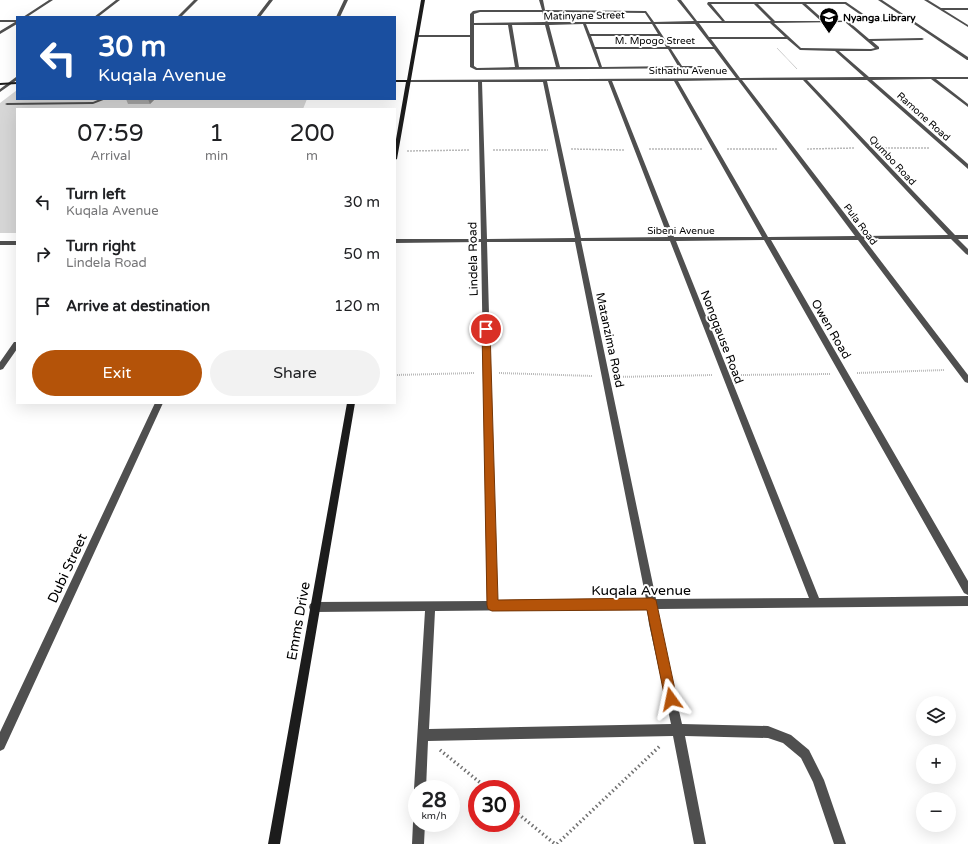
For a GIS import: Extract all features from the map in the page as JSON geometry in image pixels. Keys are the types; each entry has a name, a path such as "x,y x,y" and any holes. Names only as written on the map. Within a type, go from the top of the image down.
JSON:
{"street":[{"path":"27,16 51,0"},
{"path":"97,16 118,0"},
{"path":"180,16 196,0"},
{"path":"259,16 271,0"},
{"path":"338,16 346,0"},
{"path":"396,151 423,0"},
{"path":"541,0 558,68"},
{"name":"Pula Road","path":"679,0 968,380"},
{"path":"880,0 968,59"},
{"path":"926,0 968,26"},
{"path":"724,22 708,3 846,3 871,21"},
{"path":"755,3 787,38 796,46 804,50 877,49 876,46 845,22"},
{"path":"803,3 825,22"},
{"path":"940,9 968,9"},
{"path":"681,67 648,13 642,11 477,12 472,14 472,68 701,67"},
{"path":"0,21 16,21"},
{"name":"Matinyane Street","path":"472,24 912,21"},
{"path":"0,33 16,22"},
{"path":"584,23 601,68"},
{"path":"510,24 517,69"},
{"path":"589,35 661,35"},
{"path":"417,36 472,36"},
{"path":"708,38 787,38"},
{"path":"868,40 922,39"},
{"name":"M. Mpogo Street","path":"594,48 716,48"},
{"name":"Ramone Road","path":"836,50 968,167"},
{"path":"932,78 968,106"},
{"name":"Sithathu Avenue","path":"409,81 968,78"},
{"path":"0,92 16,79"},
{"name":"Owen Road","path":"675,79 968,590"},
{"name":"Qumbo Road","path":"804,79 968,253"},
{"name":"Lindela Road","path":"480,80 492,605"},
{"name":"Matanzima Road","path":"545,80 652,604 654,624 678,730 700,844"},
{"name":"Nongqause Road","path":"610,80 725,375 816,602"},
{"path":"396,81 409,81"},
{"path":"0,84 16,83"},
{"path":"6,104 93,103 101,100"},
{"name":"Sibeni Avenue","path":"396,241 968,237"},
{"path":"0,243 16,243"},
{"path":"0,367 16,345"},
{"name":"Dubi Street","path":"0,745 159,404"},
{"name":"Emms Drive","path":"274,844 314,607 351,404"},
{"name":"Kuqala Avenue","path":"314,607 968,601"},
{"path":"420,780 430,606"},
{"path":"422,735 678,730 768,732 796,745 805,754 818,780 840,844"},
{"path":"418,844 419,832"}],"path":[{"path":"766,38 804,79"},
{"path":"396,151 947,148"},
{"path":"396,375 487,373 606,377 844,374 931,369 961,371"},
{"path":"520,815 556,844 678,730"},
{"path":"422,735 477,780"}],"shaded area":[{"path":"16,91 16,100 307,100 303,108 16,108 16,233 0,233 0,103"}],"place":[{"name":"Nyanga Library","path":"829,34"}],"route":[{"path":"486,329 492,605 652,604 654,624 671,699"}]}
